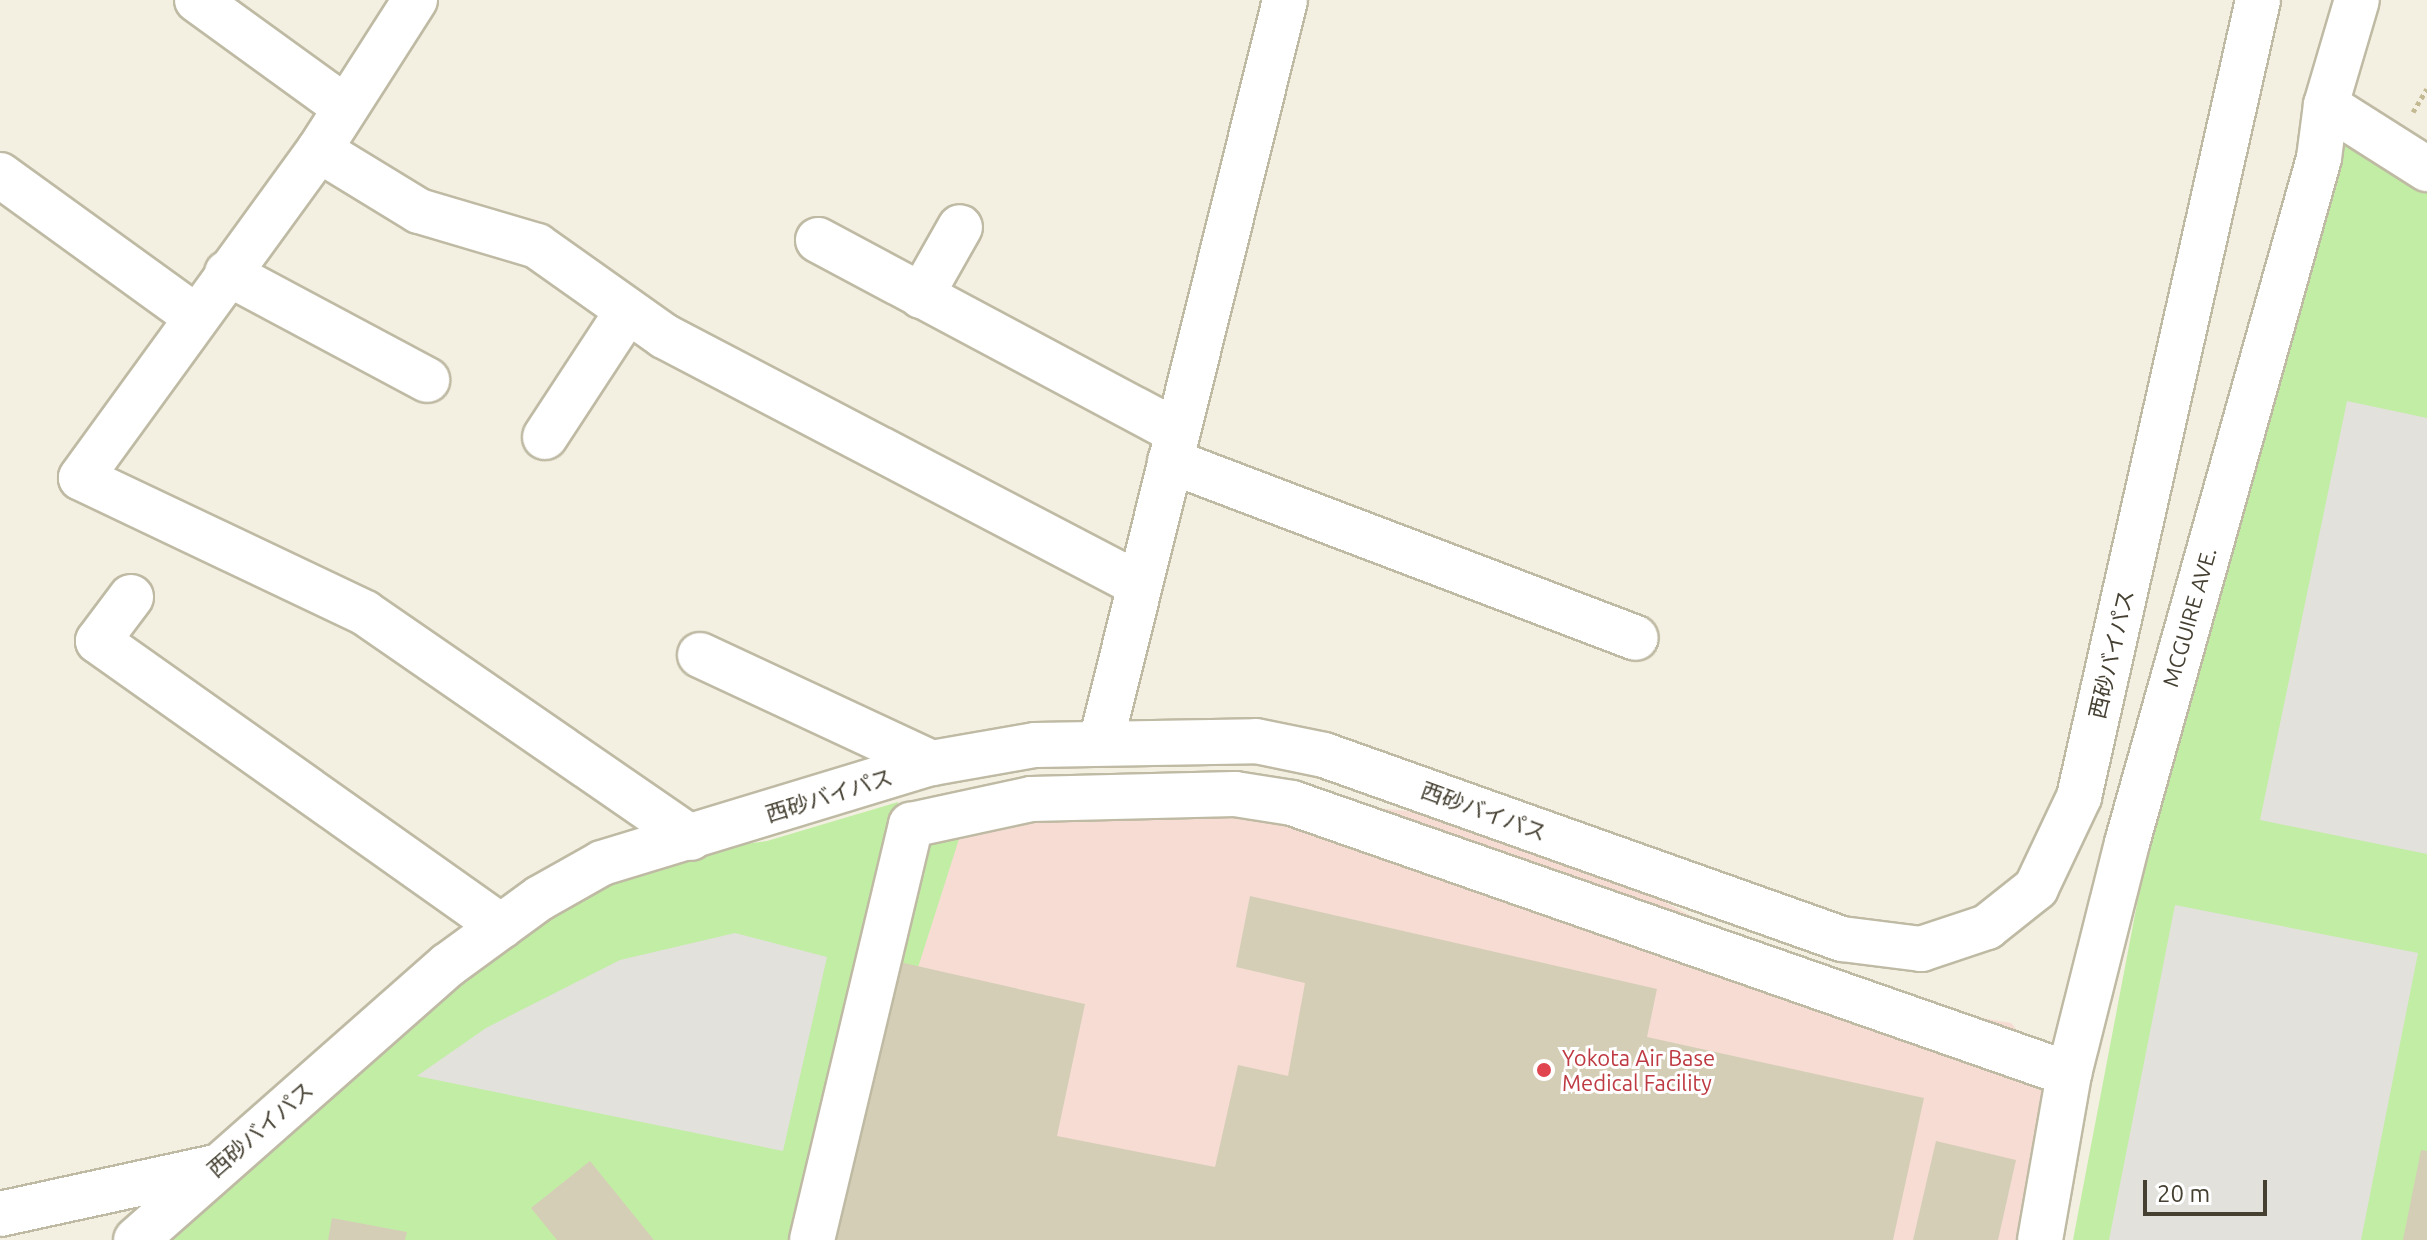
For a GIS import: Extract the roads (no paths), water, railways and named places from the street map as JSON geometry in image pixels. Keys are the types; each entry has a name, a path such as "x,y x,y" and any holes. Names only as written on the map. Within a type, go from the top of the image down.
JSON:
{"street":[{"path":"197,0 345,107"},
{"path":"415,0 319,150 81,478 365,613 691,838"},
{"path":"1101,742 1285,0"},
{"name":"西砂バイパス","path":"136,1240 448,965 501,926 602,863 932,763 1035,745 1256,741 1324,755 1842,939 1921,949 1987,927 2036,888 2079,797 2258,0"},
{"name":"MCGUIRE AVE.","path":"2040,1240 2069,1074 2161,714 2319,158 2326,105 2357,0"},
{"path":"2326,105 2427,169"},
{"path":"319,150 419,211 537,246 626,313 1138,584"},
{"path":"0,175 196,317"},
{"path":"921,296 960,227"},
{"path":"818,240 921,296 1174,447 1635,638"},
{"path":"227,273 427,380"},
{"path":"545,437 626,313"},
{"path":"131,597 98,641 501,926"},
{"path":"700,655 932,763"},
{"path":"812,1240 911,825 1031,799 1235,794 1292,803 2069,1074"},
{"path":"0,1214 217,1166"}],"place":[{"name":"Yokota Air Base Medical Facility","path":"1544,1070"}]}
